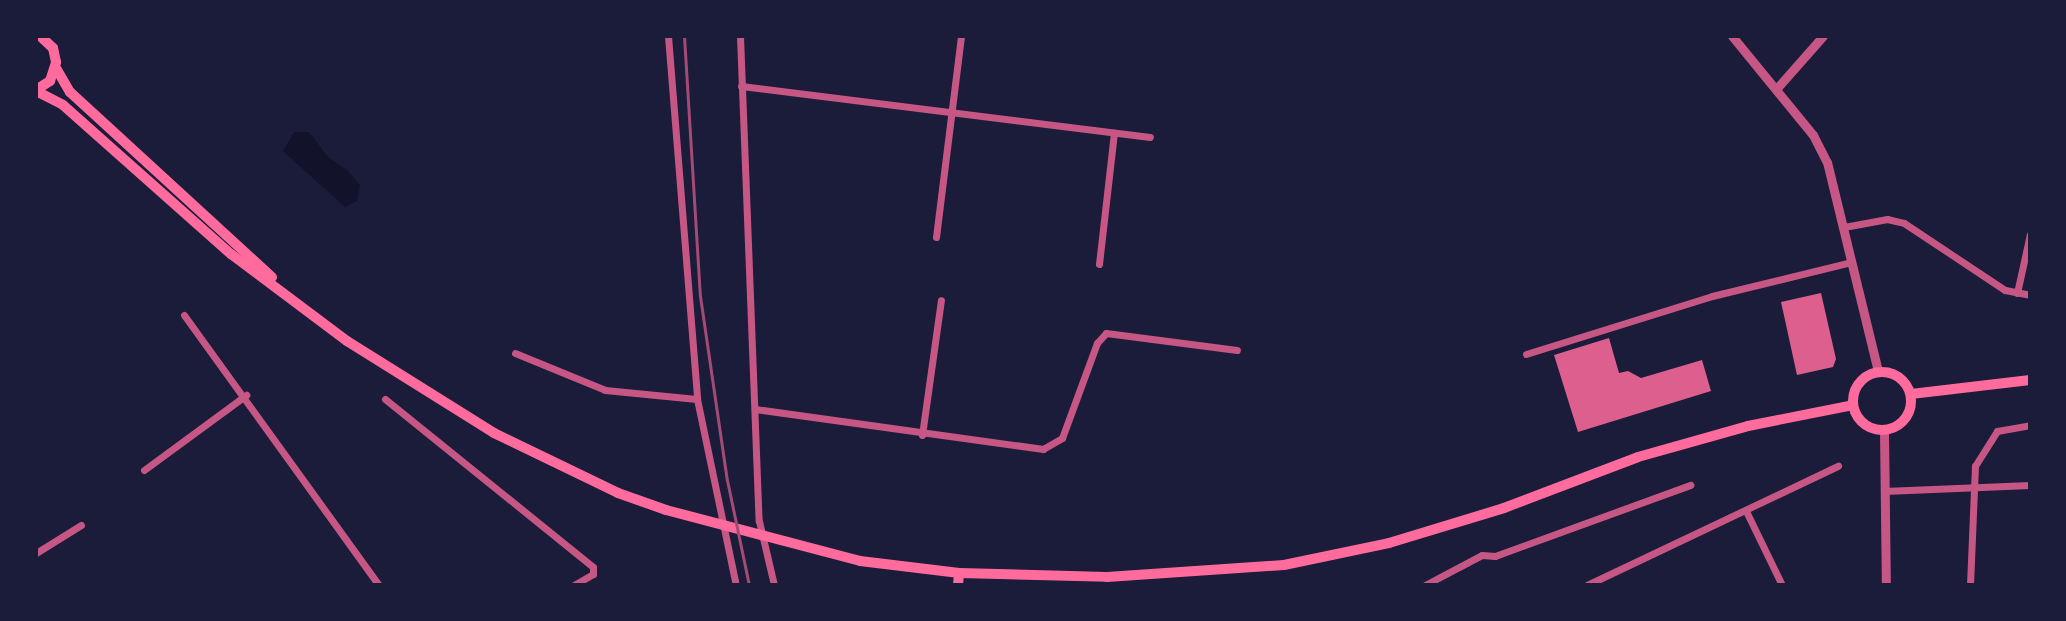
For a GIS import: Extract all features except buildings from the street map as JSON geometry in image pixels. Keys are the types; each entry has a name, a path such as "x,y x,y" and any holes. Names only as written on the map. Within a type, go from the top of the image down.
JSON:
{"main road":[{"path":"40,36 53,48 56,68 70,92 238,242 287,293"},
{"path":"56,68 50,81 36,90 63,105 231,254 360,350 494,433 618,493 704,522 806,549 959,573 1107,577 1232,572 1349,554 1504,508 1638,457 1793,413 1853,405"},
{"path":"1878,372 1898,376 1911,394 1907,417 1884,431 1865,425 1853,405 1859,383 1878,372"},
{"path":"1911,394 2030,380"},
{"path":"958,585 959,573"}],"street":[{"path":"668,36 697,399 736,585"},
{"path":"740,36 759,521 774,585"},
{"path":"936,237 961,36"},
{"path":"1732,36 1777,88 1821,149 1844,227 1878,372"},
{"path":"1777,88 1823,36"},
{"path":"741,86 1150,137"},
{"path":"1099,264 1114,133"},
{"path":"1844,227 1887,219 1904,223 1992,282 2030,295"},
{"path":"2017,293 2030,234"},
{"path":"1526,354 1712,296 1852,262"},
{"path":"922,435 941,300"},
{"path":"184,315 246,395 379,585"},
{"path":"755,409 1032,450 1053,447 1062,438 1097,343 1106,333 1237,350"},
{"path":"515,353 605,390 697,399"},
{"path":"144,470 246,395"},
{"path":"385,399 593,567 593,574 574,585"},
{"path":"1970,585 1975,466 1989,439 2009,426 2030,425"},
{"path":"1884,431 1886,585"},
{"path":"1587,585 1838,466"},
{"path":"1425,585 1482,555 1495,556 1690,485"},
{"path":"1884,491 2030,485"},
{"path":"1746,511 1782,585"},
{"path":"36,553 81,525"}],"shaded area":[{"path":"294,132 309,132 328,157 347,170 360,185 357,201 345,207 283,151"}],"railway":[{"path":"684,36 700,296 727,480 749,585"}]}
